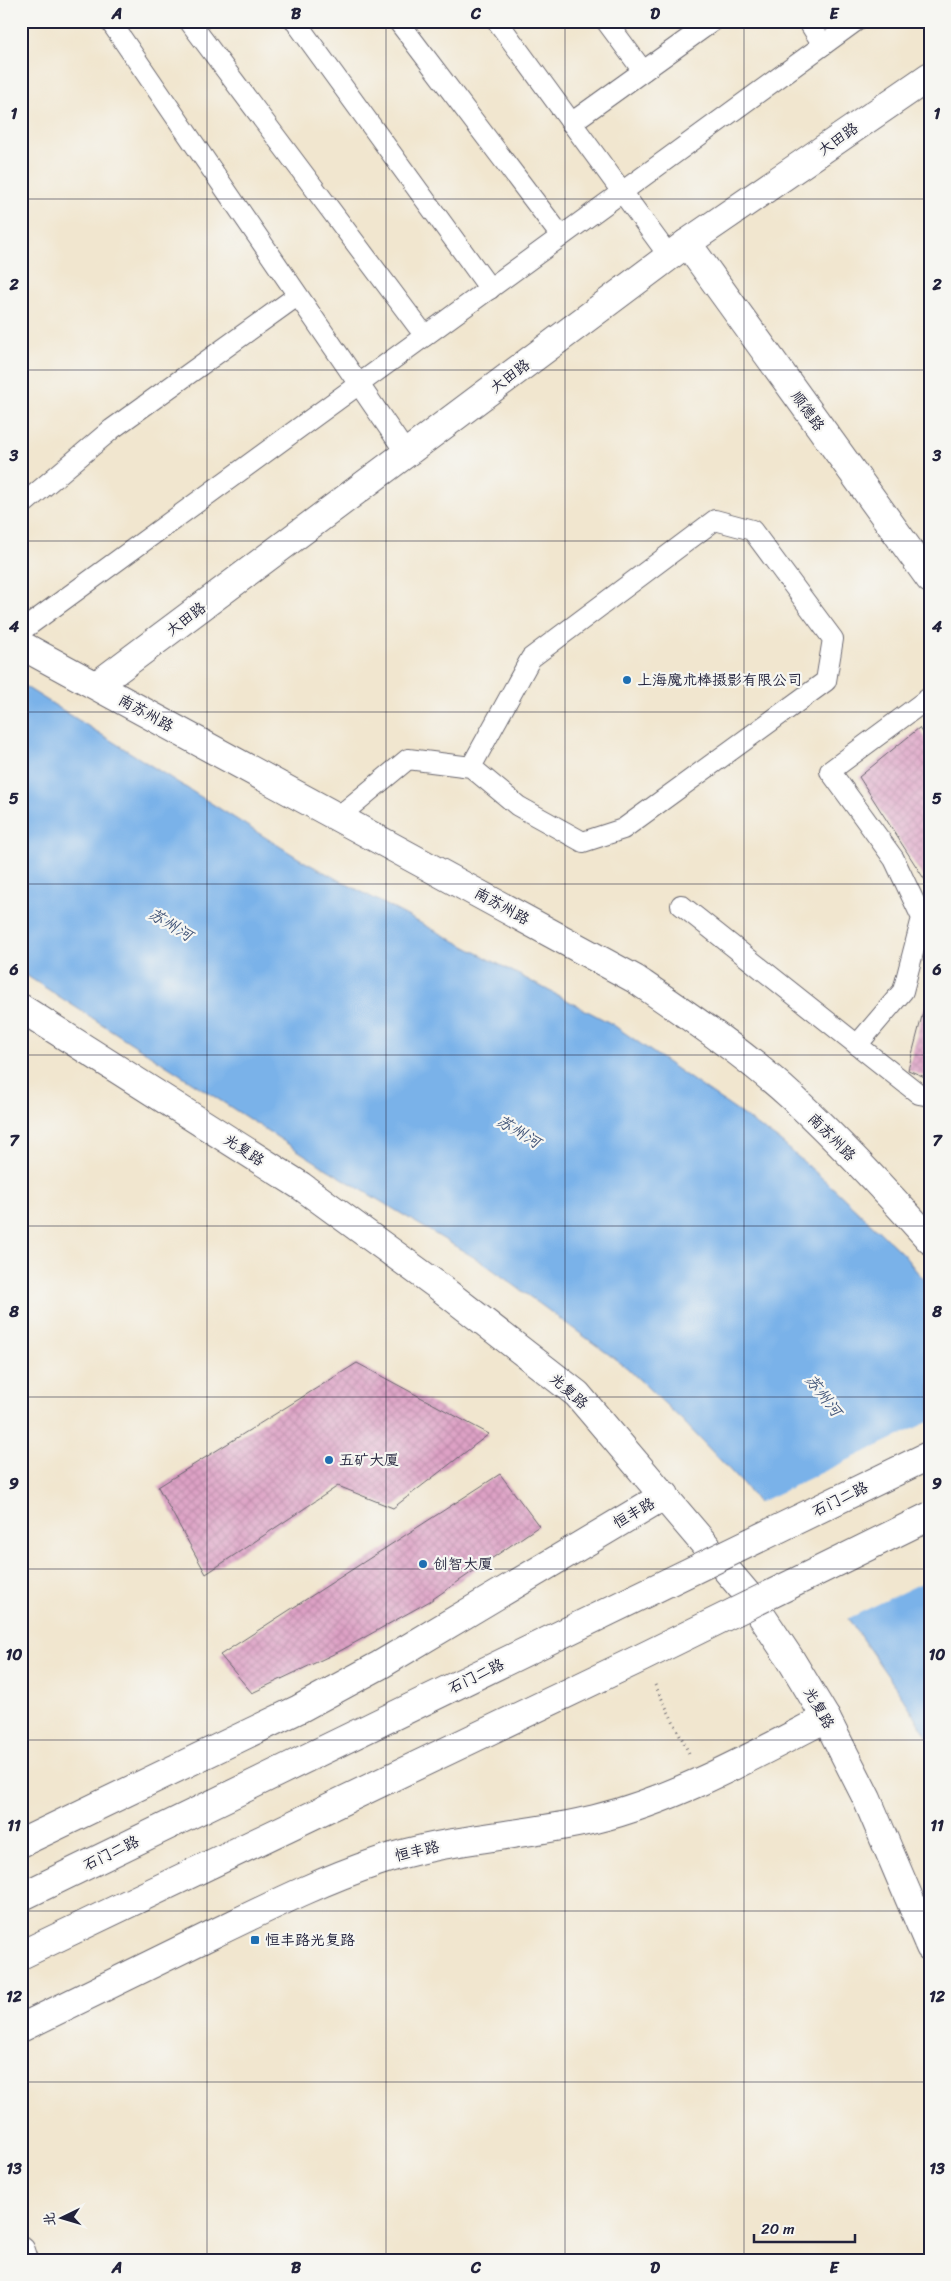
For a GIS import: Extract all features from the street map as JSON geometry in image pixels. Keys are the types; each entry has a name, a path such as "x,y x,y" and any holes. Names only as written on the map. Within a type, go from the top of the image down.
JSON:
{"street":[{"name":"大田路","path":"97,686 678,250 930,76"},
{"name":"顺德路","path":"678,250 930,579"},
{"name":"南苏州路","path":"21,645 635,979 715,1034 792,1097 878,1182 930,1240"},
{"name":"光复路","path":"21,1008 301,1186 438,1286 577,1394 665,1495 747,1594 792,1660 826,1718 867,1799 930,1947"},
{"name":"石门二路","path":"21,1897 930,1455"},
{"name":"恒丰路","path":"21,1843 299,1709 356,1678 665,1495"},
{"path":"21,1955 641,1658 930,1516"},
{"name":"恒丰路","path":"21,2028 308,1888 377,1861 438,1846 548,1829 595,1819 654,1800 703,1780 826,1718"},
{"path":"21,2250 24,2260"}],"lane":[{"path":"110,21 406,454"},
{"path":"188,21 425,336"},
{"path":"295,21 490,289"},
{"path":"398,21 561,236"},
{"path":"497,21 622,192 678,250"},
{"path":"606,21 643,72"},
{"path":"808,21 823,45"},
{"path":"21,631 856,21"},
{"path":"571,123 711,22"},
{"path":"21,506 112,430 297,296"},
{"path":"338,817 408,758 471,767 518,806 583,842 623,828 826,681 833,639 752,530 715,520 531,658 471,767"},
{"path":"857,1045 903,991 922,918 894,859 830,771 930,698"},
{"path":"681,905 919,1094 930,1096"}],"path":[{"path":"641,1658 703,1780"}],"water":[{"name":"苏州河","path":"21,684 303,861 612,1024 780,1141 903,1254 930,1288 930,1741 908,1705 849,1620 744,1485 683,1421 626,1367 485,1264 322,1166 21,972"}],"pier":[{"path":"930,1421 930,1579 845,1620 756,1504"}],"building":[{"path":"919,728 930,745 930,888 859,777"},
{"path":"930,989 930,1079 908,1070"},
{"name":"五矿大厦","path":"357,1363 489,1434 393,1508 338,1486 206,1574 158,1487"},
{"name":"创智大厦","path":"500,1474 539,1526 430,1601 340,1651 252,1693 220,1655"}],"place":[{"name":"上海魔术棒摄影有限公司","path":"627,680"},
{"name":"五矿大厦","path":"329,1460"},
{"name":"创智大厦","path":"423,1564"},
{"name":"恒丰路光复路","path":"255,1940"}]}
